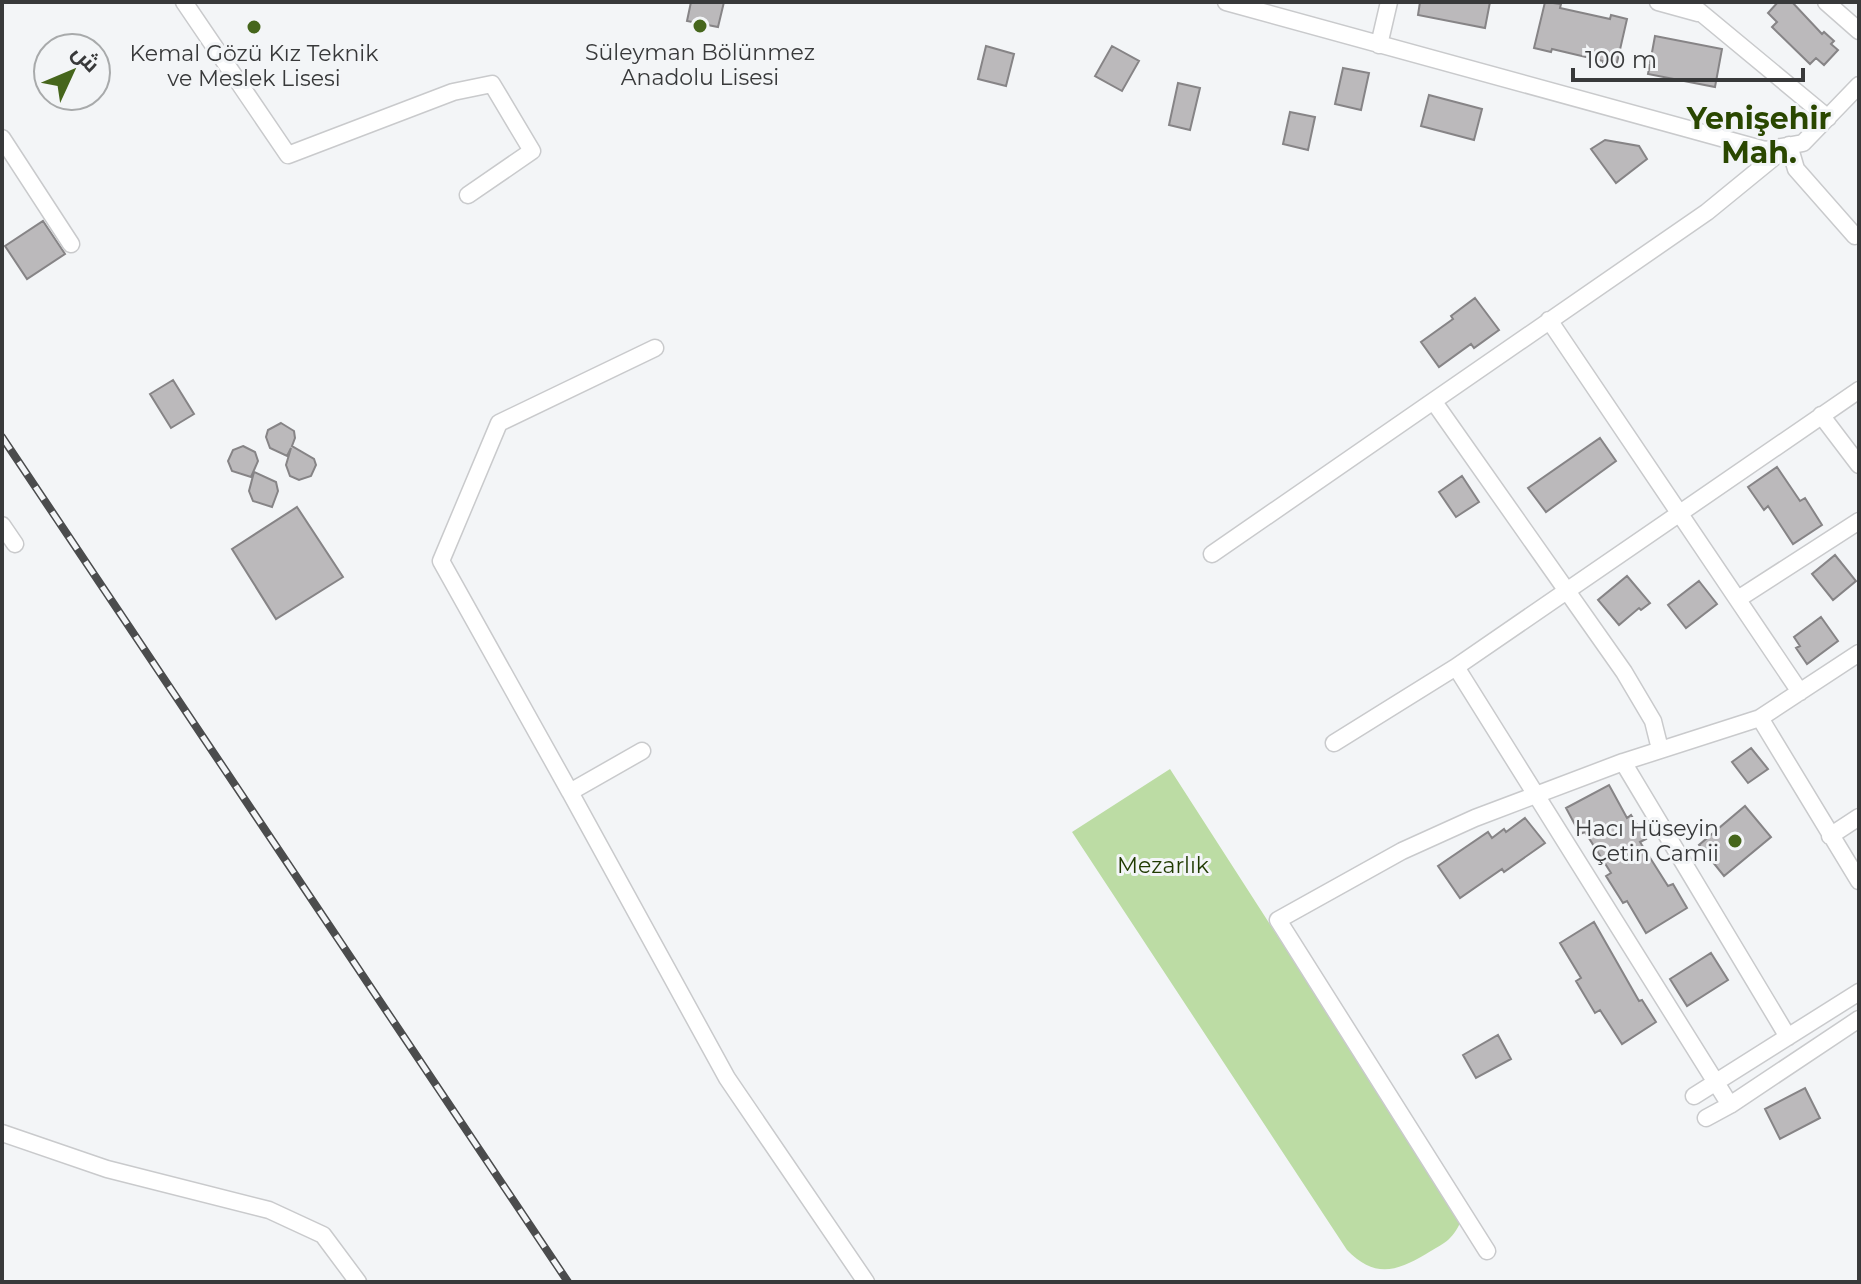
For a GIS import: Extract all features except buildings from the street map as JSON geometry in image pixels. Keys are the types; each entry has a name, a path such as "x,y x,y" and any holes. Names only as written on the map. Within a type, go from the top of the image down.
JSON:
{"street":[{"path":"184,2 288,155 453,92 492,84 532,151 468,195"},
{"path":"1226,2 1765,150 1803,143 1859,85"},
{"path":"1379,45 1389,2"},
{"path":"1658,2 1694,8 1828,118"},
{"path":"1826,2 1859,31"},
{"path":"2,138 71,244"},
{"path":"1789,145 1796,169 1858,235"},
{"path":"1212,554 1707,212 1789,145"},
{"path":"1549,320 1800,692"},
{"path":"655,348 499,423 441,561 727,1078 866,1282"},
{"path":"1334,743 1569,592 1859,390"},
{"path":"1434,402 1624,672 1653,721 1660,749"},
{"path":"1821,415 1859,465"},
{"path":"1738,599 1859,521"},
{"path":"2,525 15,544"},
{"path":"1487,1251 1278,920 1402,851 1536,794 1660,749 1760,718 1859,653"},
{"path":"1456,667 1730,1105"},
{"path":"1760,718 1859,881"},
{"path":"570,792 642,751"},
{"path":"1623,762 1788,1037"},
{"path":"1830,836 1859,817"},
{"path":"1694,1096 1859,993"},
{"path":"1706,1118 1859,1019"},
{"path":"2,1133 107,1169 269,1210 323,1235 358,1282"}],"green space":[{"name":"Mezarlık","path":"1170,769 1461,1221 1447,1241 1405,1265 1376,1268 1347,1250 1072,832"}],"railway":[{"path":"2,437 568,1282"}],"place":[{"name":"Süleyman Bölünmez Anadolu Lisesi","path":"700,26"},
{"name":"Kemal Gözü Kız Teknik ve Meslek Lisesi","path":"254,27"},
{"name":"Hacı Hüseyin Çetin Camii","path":"1735,841"}],"district":[{"name":"Yenişehir Mah.","path":"1759,136"}]}
